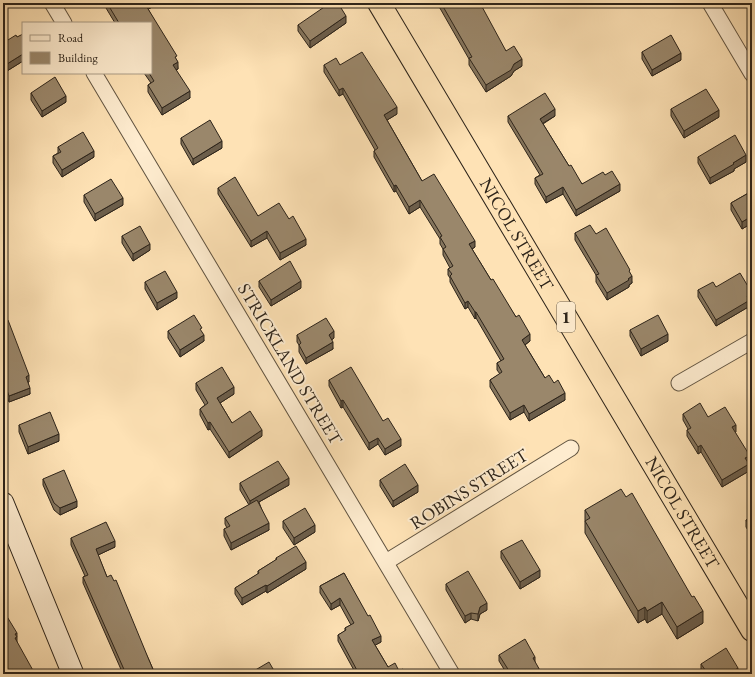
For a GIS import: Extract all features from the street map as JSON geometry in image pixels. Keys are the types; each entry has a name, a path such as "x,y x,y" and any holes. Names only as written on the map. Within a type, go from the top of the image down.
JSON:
{"highway":[{"name":"NICOL STREET","path":"379,3 752,630"}],"street":[{"path":"52,3 63,22"},
{"path":"710,3 752,74"},
{"name":"STRICKLAND STREET","path":"95,74 452,674"},
{"path":"678,383 752,341"},
{"name":"ROBINS STREET","path":"386,562 571,448"},
{"path":"3,503 73,674"}],"building":[{"path":"107,3 147,3 145,4 177,56 175,57 178,62 173,65 190,91 162,108 148,85 154,81 150,74 152,74 152,22 118,22"},
{"path":"330,3 338,3 346,16 310,41 298,25"},
{"path":"441,3 480,3 506,51 514,46 522,59 514,64 511,70 486,85 469,58 472,57"},
{"path":"22,34 22,55 7,64 3,58 3,43 16,35 17,37"},
{"path":"671,35 681,53 652,70 642,52"},
{"path":"362,52 397,107 384,115 422,181 434,174 475,241 469,244 491,280 493,279 516,317 519,315 530,334 522,340 545,378 549,375 554,383 558,380 565,393 529,414 524,405 510,413 490,380 502,372 497,363 504,359 476,312 468,301 465,303 450,276 452,274 448,269 453,266 443,249 446,247 440,237 442,236 420,200 409,207 396,185 394,186 374,151 378,148 343,88 339,90 324,65 336,58 340,65"},
{"path":"55,77 66,96 42,111 31,93"},
{"path":"706,89 719,110 684,131 671,109"},
{"path":"545,93 555,109 540,119 582,184 603,172 605,175 612,171 620,184 576,210 563,187 546,197 535,178 543,174 508,116"},
{"path":"210,120 222,141 193,159 181,138"},
{"path":"83,132 94,151 62,170 53,156 61,152 58,147"},
{"path":"735,135 746,155 710,178 698,157"},
{"path":"235,177 258,216 279,203 289,219 293,216 306,239 280,253 267,231 251,241 218,188"},
{"path":"111,179 123,198 95,214 84,195"},
{"path":"752,191 752,216 742,222 731,203"},
{"path":"590,225 596,234 606,228 632,276 628,279 629,280 607,293 596,275 599,274 575,233"},
{"path":"140,226 150,244 133,254 122,236"},
{"path":"752,250 752,257 748,252"},
{"path":"290,261 301,281 271,300 259,281"},
{"path":"165,271 177,292 157,303 145,282"},
{"path":"740,273 752,293 747,296 750,300 716,320 698,290 713,282 716,287"},
{"path":"194,315 202,328 200,329 204,335 180,350 168,331"},
{"path":"658,315 668,334 641,349 630,330"},
{"path":"326,318 334,331 329,335 333,342 306,358 299,345 301,343 297,335"},
{"path":"8,320 29,375 26,377 30,388 9,396 3,379 3,323"},
{"path":"222,367 234,387 217,398 232,423 250,411 262,430 229,452 200,409 208,403 196,383"},
{"path":"351,367 383,421 388,418 401,439 385,449 378,438 369,443 329,380"},
{"path":"700,403 708,417 725,407 736,425 732,427 750,456 745,458 749,464 722,480 701,445 698,447 687,430 691,428 683,414"},
{"path":"50,412 59,434 28,447 19,425"},
{"path":"278,461 289,478 250,501 240,483"},
{"path":"405,464 418,485 393,501 380,480"},
{"path":"64,470 77,501 60,508 54,503 43,479"},
{"path":"621,489 626,497 632,493 692,597 694,596 703,611 677,627 662,602 647,611 645,607 638,611 585,521 590,518 585,510"},
{"path":"257,500 269,523 231,543 224,529 230,526 225,518"},
{"path":"305,508 315,525 294,538 283,521"},
{"path":"752,517 752,530 746,520"},
{"path":"106,522 115,541 96,549 107,577 111,575 114,581 116,580 155,674 126,674 83,577 88,575 71,538"},
{"path":"522,540 540,570 520,582 501,551"},
{"path":"296,546 306,562 267,586 266,585 242,598 235,588 259,573 258,571 277,559 276,558"},
{"path":"468,571 487,603 480,607 478,614 471,613 465,616 446,584"},
{"path":"344,573 381,636 372,640 388,667 395,663 399,671 403,669 406,674 359,674 338,635 346,630 345,628 354,623 340,598 331,604 320,586"},
{"path":"3,610 17,633 15,634 17,637 15,638 35,674 3,674"},
{"path":"525,639 542,674 511,674 499,655"},
{"path":"726,648 738,668 729,674 708,674 701,664"},
{"path":"269,662 276,674 253,674 252,672"}]}
